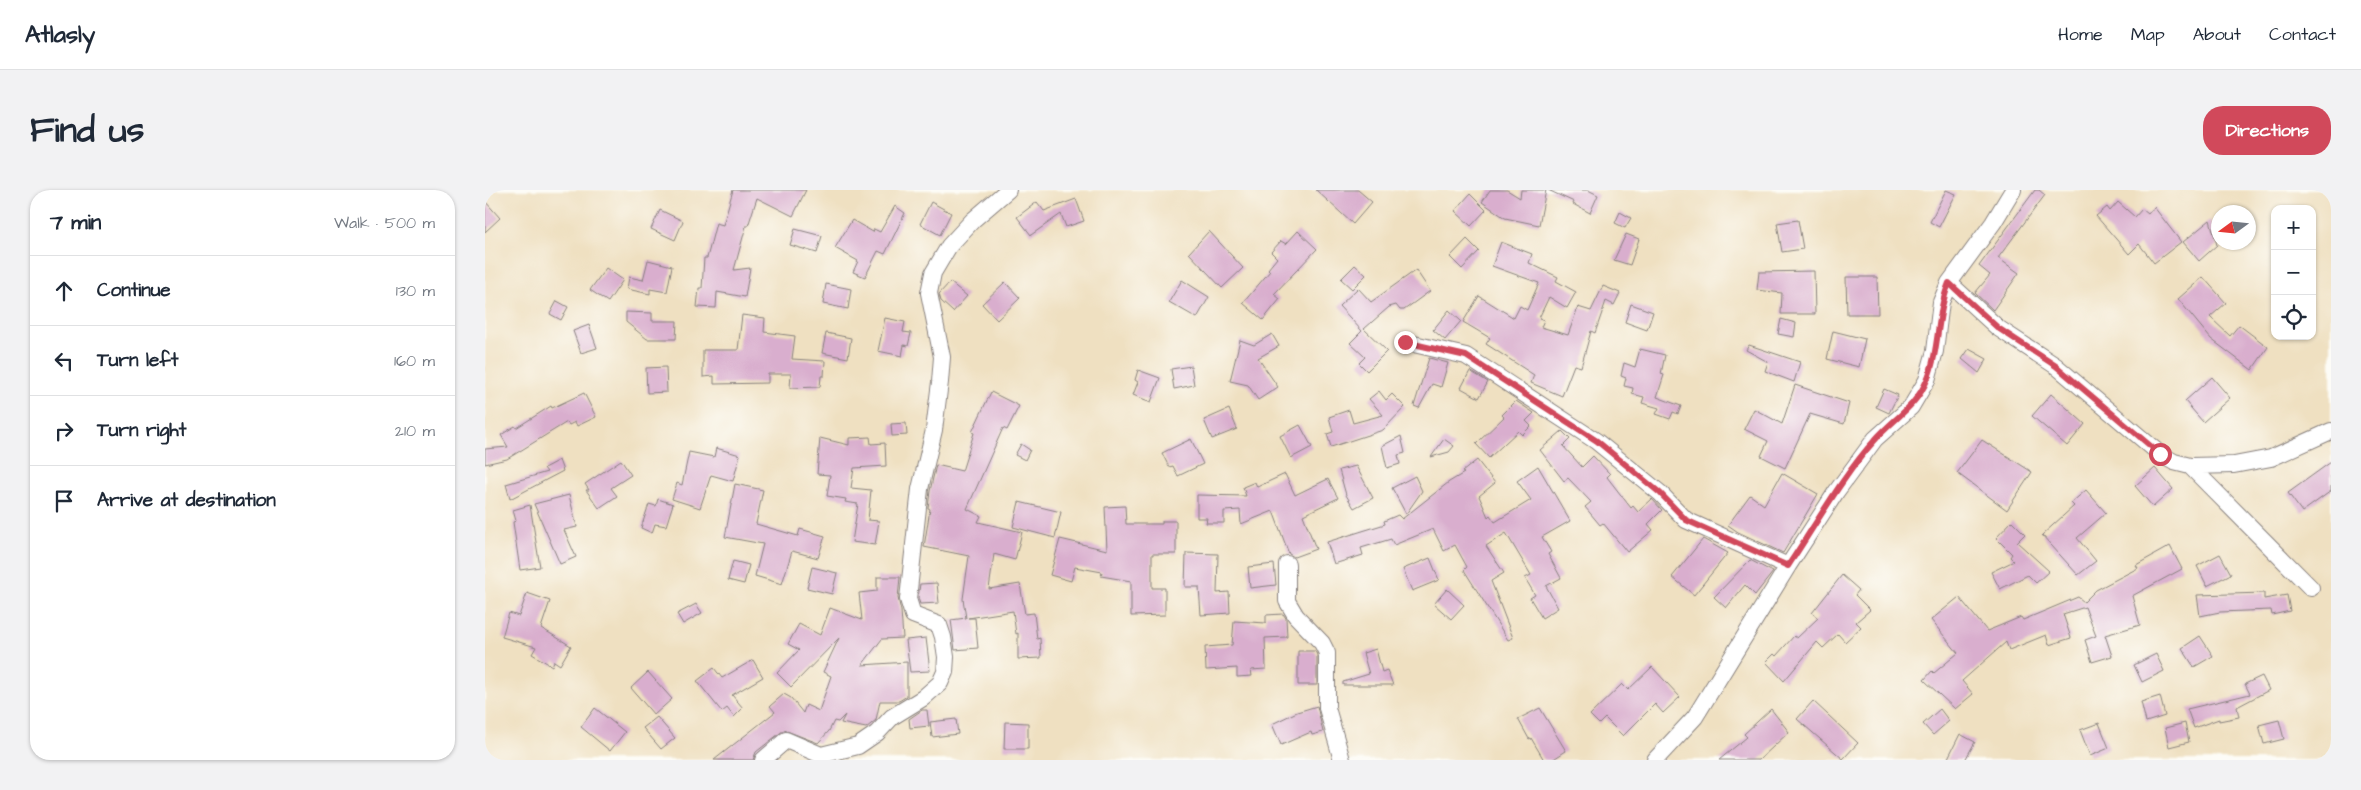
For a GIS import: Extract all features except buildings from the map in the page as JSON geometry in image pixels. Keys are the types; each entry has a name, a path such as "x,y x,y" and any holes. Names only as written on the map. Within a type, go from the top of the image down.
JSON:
{"street":[{"path":"763,760 786,740 821,755 858,746 877,733 892,717 923,698 940,683 945,672 943,637 939,625 913,616 909,608 908,598 920,489 934,430 942,356 929,293 933,272 949,246 973,220 1008,190"},
{"path":"1655,760 1695,717 1836,492 1875,439 1911,407 1927,380 1935,351 1941,302 1949,283 1993,223 2013,190"},
{"path":"1949,283 1998,328 2056,366 2160,454 2174,462 2190,466 2234,465 2271,458 2331,431"},
{"path":"1405,342 1466,356 1597,441 1660,493 1686,520 1788,566"},
{"path":"2190,466 2311,588"},
{"path":"1287,564 1287,601 1297,616 1322,643 1327,653 1327,708 1342,760"}],"route":[{"path":"1405,342 1466,356 1520,389 1597,441 1660,493 1686,520 1788,566 1836,492 1875,439 1911,407 1927,380 1935,351 1941,302 1949,283 1998,328 2056,366 2160,454"}]}
